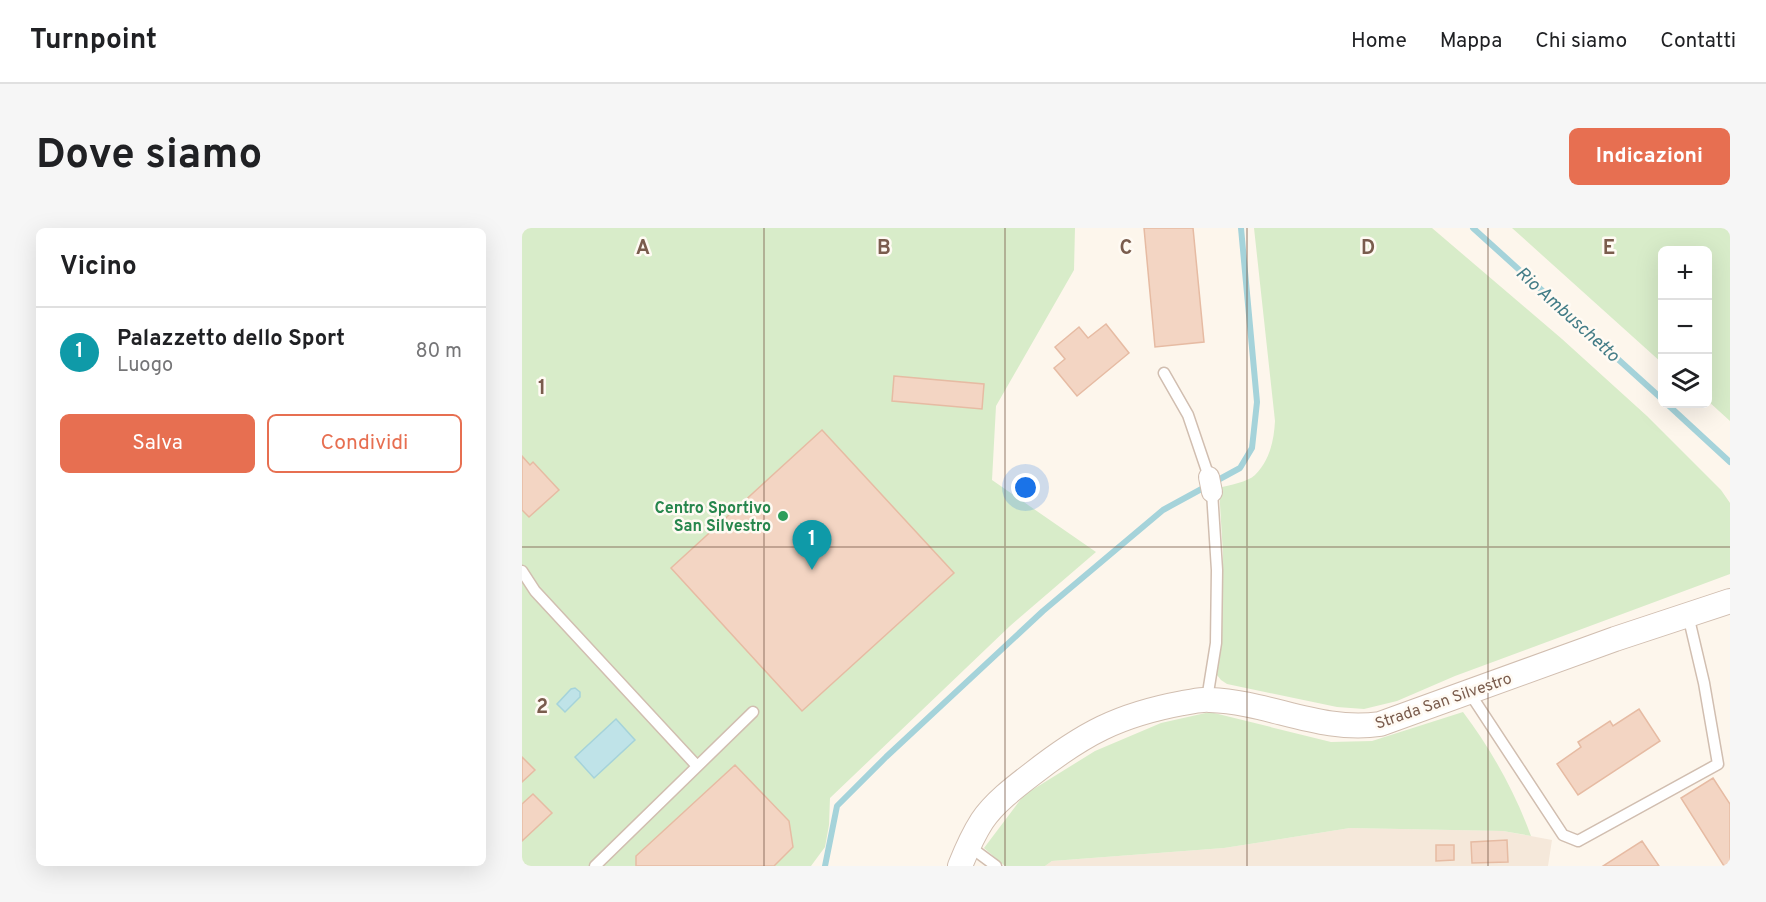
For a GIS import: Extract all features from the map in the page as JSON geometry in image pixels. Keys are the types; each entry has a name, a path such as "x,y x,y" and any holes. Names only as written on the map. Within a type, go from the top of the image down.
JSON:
{"street":[{"name":"Strada San Silvestro","path":"964,856 983,819 1014,788 1086,735 1122,718 1156,708 1207,699 1235,702 1337,726 1359,727 1380,724 1730,601"}],"lane":[{"path":"1164,373 1188,415 1210,484 1217,570 1216,643 1207,699"},
{"path":"522,571 535,591 697,766"},
{"path":"1469,692 1563,835 1578,841 1718,764 1704,683 1688,615"},
{"path":"596,866 753,712"},
{"path":"964,856 996,866"}],"shaded area":[{"path":"1350,828 1503,831 1552,840 1548,866 1045,866 1052,861 1224,848"}],"green space":[{"name":"Centro Sportivo San Silvestro","path":"522,228 1075,228 1074,270 996,406 992,480 1096,552 1010,626 830,798 825,847 811,866 522,866"},
{"path":"1254,228 1432,228 1562,339 1647,416 1721,490 1730,503 1730,574 1455,676 1397,701 1364,709 1337,707 1227,684 1221,680 1217,675 1221,646 1223,554 1219,488 1248,480 1255,475 1264,463 1274,435 1275,421"},
{"path":"1512,228 1730,228 1730,421 1712,405 1712,246 1658,246 1658,359"},
{"path":"1210,712 1331,742 1372,741 1463,712 1502,771 1531,836 1503,831 1350,828 1224,848 1052,861 1045,866 1005,866 984,848 1024,795 1095,751 1161,723"}],"water":[{"path":"575,688 580,692 580,697 565,712 557,704 571,689"},
{"path":"616,719 635,740 594,778 575,757"}],"building":[{"path":"1144,228 1193,228 1204,342 1155,347"},
{"path":"1106,324 1129,353 1077,396 1054,368 1065,359 1055,347 1079,327 1088,338"},
{"path":"894,376 984,384 982,409 892,401"},
{"path":"822,430 954,573 802,711 671,568"},
{"path":"522,456 530,465 533,462 559,490 529,517 522,510"},
{"path":"1639,709 1660,741 1578,795 1557,764 1581,747 1578,742 1610,721 1613,726"},
{"path":"522,757 535,770 522,782"},
{"path":"735,765 789,821 793,847 774,866 636,866 636,856"},
{"path":"1713,778 1730,804 1730,866 1724,866 1681,798"},
{"path":"533,794 552,813 522,841 522,804"},
{"path":"1507,840 1508,862 1472,863 1471,842"},
{"path":"1642,841 1659,866 1603,866"},
{"path":"1436,845 1454,845 1454,860 1436,861"}],"waterway":[{"path":"825,866 837,806 886,757 1043,611 1163,510 1240,468 1252,448 1257,402 1241,228"},
{"name":"Rio Ambuschetto","path":"1473,228 1658,395"},
{"name":"Rio Ambuschetto","path":"1671,408 1730,462"}],"place":[{"name":"Centro Sportivo San Silvestro","path":"783,516"},
{"name":"Palazzetto dello Sport","path":"812,570"}]}
